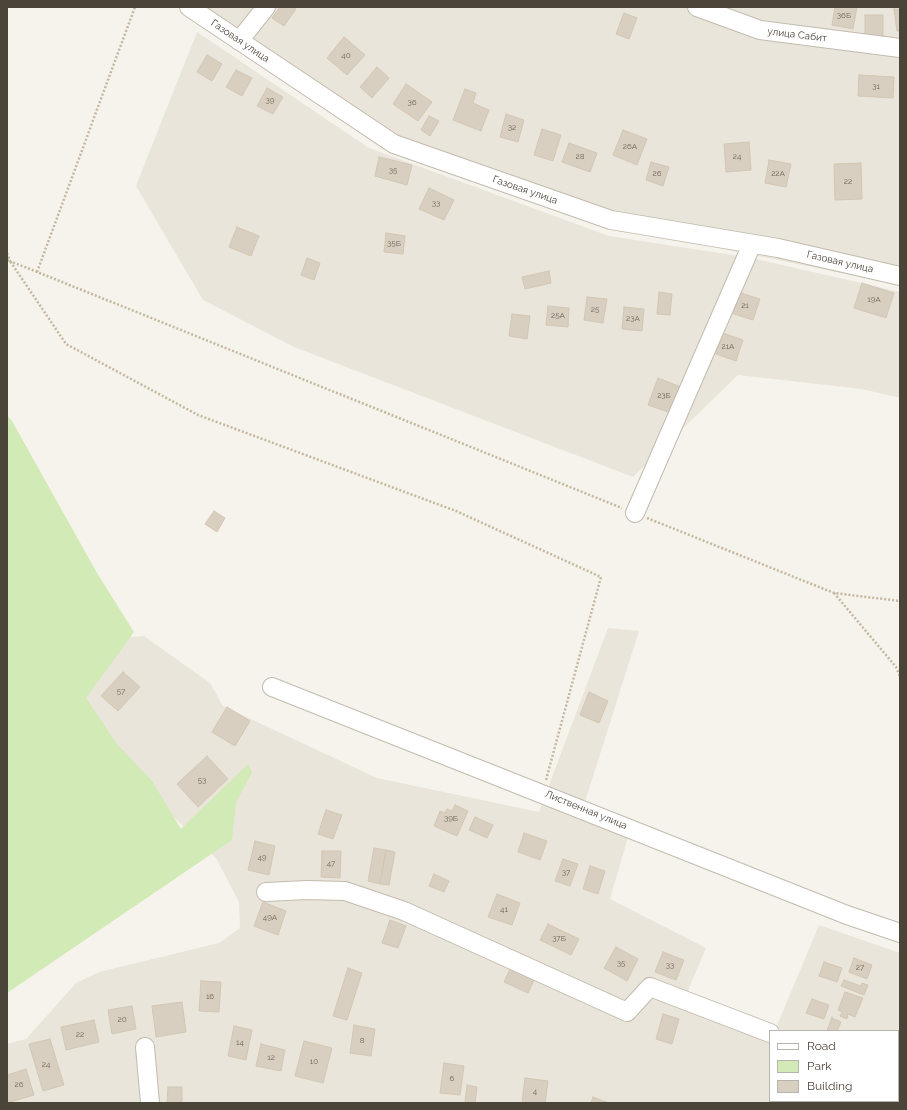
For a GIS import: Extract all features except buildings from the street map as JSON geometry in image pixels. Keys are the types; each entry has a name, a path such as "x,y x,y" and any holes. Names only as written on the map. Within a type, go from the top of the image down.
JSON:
{"street":[{"name":"Газовая улица","path":"189,7 394,144 611,220 778,248 900,276"},
{"path":"239,41 266,7"},
{"name":"улица Сабит","path":"697,7 760,30 900,48"},
{"path":"634,513 752,244"},
{"name":"Лиственная улица","path":"272,686 847,915 900,933"},
{"path":"266,892 307,890 345,891 404,911 628,1012 650,987 769,1033"},
{"path":"145,1047 150,1103"}],"path":[{"path":"37,272 135,7"},
{"path":"7,253 9,261 66,344 198,415 456,511 601,577 543,793"},
{"path":"9,261 834,593 900,601"},
{"path":"834,593 896,667 900,676"}],"shaded area":[{"path":"177,7 900,7 900,285 626,229 384,150"},
{"path":"197,32 369,148 609,236 752,258 900,292 900,398 862,389 738,375 633,477 294,347 203,300 136,186"},
{"path":"608,628 639,631 583,808 631,827 610,899 706,948 684,1000 769,1042 769,1102 860,1103 7,1103 7,1044 26,1039 76,983 99,972 219,943 240,928 239,902 216,858 90,736 76,687 94,640 144,636 210,683 223,706 377,778 539,812"},
{"path":"819,925 900,953 900,1070 899,1030 783,1030 776,1028"}],"green space":[{"path":"7,415 12,421 97,573 134,632 86,698 116,743 152,781 181,829 248,764 252,773 236,802 232,840 7,993"}]}
